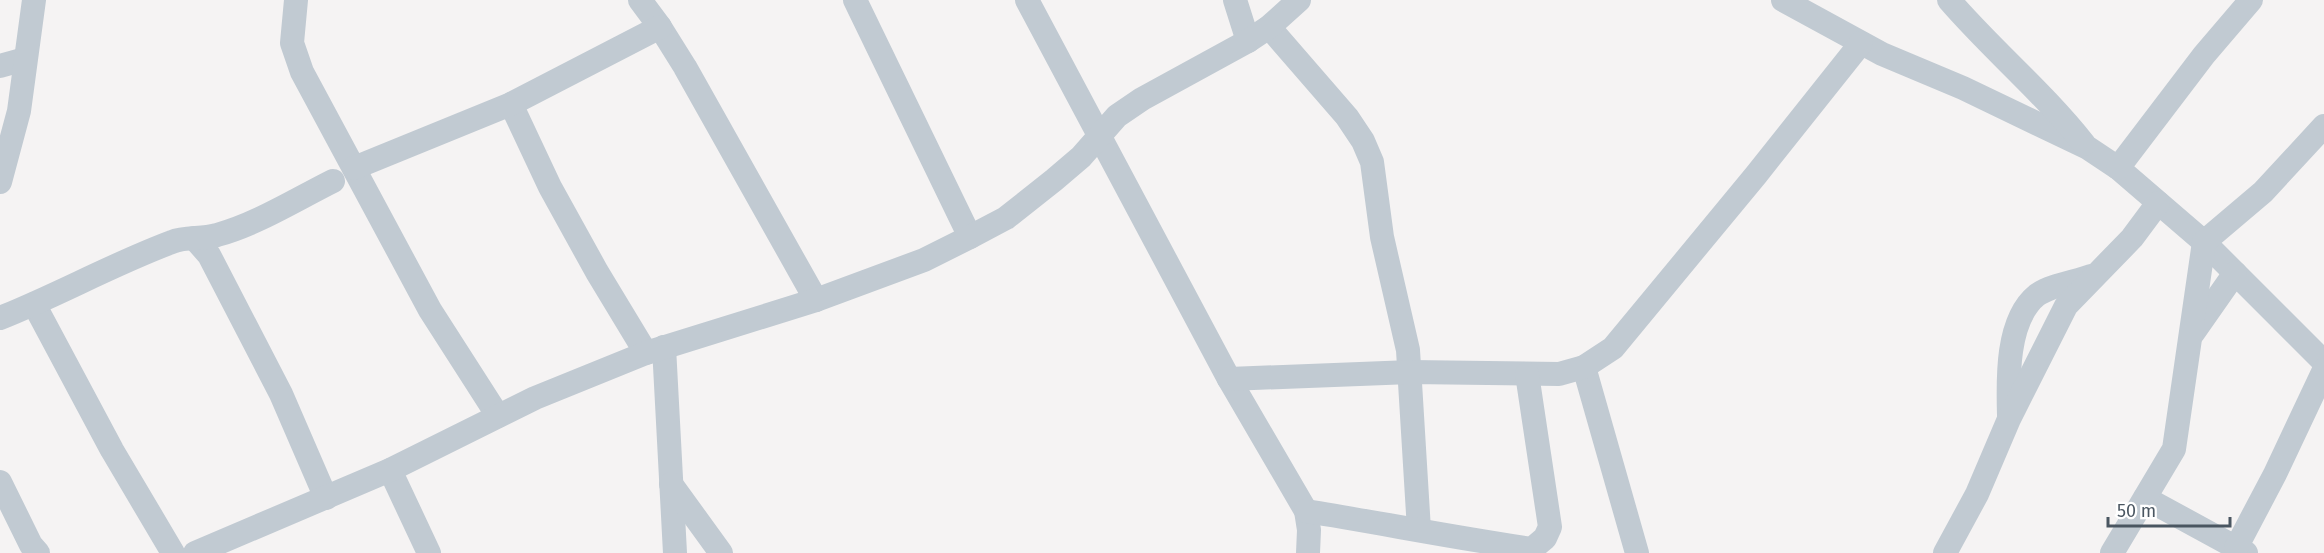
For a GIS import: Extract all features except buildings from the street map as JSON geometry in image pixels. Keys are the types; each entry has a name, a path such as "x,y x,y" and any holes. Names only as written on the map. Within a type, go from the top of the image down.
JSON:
{"street":[{"path":"0,182 19,111 34,0"},
{"path":"296,0 292,44 302,72 430,310 498,416"},
{"path":"640,0 660,27 816,300"},
{"path":"855,0 970,237"},
{"path":"1027,0 1229,380 1306,511 1309,530 1308,553"},
{"path":"1235,0 1248,41"},
{"path":"195,553 390,470 535,398 655,350 816,300 924,260 970,237 1006,218 1081,157 1117,116 1142,99 1248,41 1269,27 1299,0"},
{"path":"1783,0 1882,54 1963,88 2088,148 2118,168 2204,242 2324,362"},
{"path":"1949,0 1973,29 2060,113 2088,148"},
{"path":"2118,168 2204,55 2251,0"},
{"path":"0,318 101,271 174,241 206,243 356,170 511,104 660,27"},
{"path":"1269,27 1347,117 1363,141 1372,162 1382,237 1396,305 1405,332 1436,539"},
{"path":"1229,380 1411,372 1559,374 1584,367 1613,348 1756,175 1861,43"},
{"path":"0,66 25,59"},
{"path":"511,104 550,187 597,272 655,350 671,484 675,553"},
{"path":"2112,553 2174,449 2204,242 2263,192 2324,126"},
{"path":"1945,553 1977,494 2009,419 2066,306 2132,238 2158,203"},
{"path":"206,243 281,394 326,498"},
{"path":"2190,337 2235,273"},
{"path":"2009,419 2008,376 2015,331 2025,309 2038,294 2096,275"},
{"path":"34,304 112,450 173,553"},
{"path":"1584,367 1637,553"},
{"path":"2145,498 2241,550 2324,370"},
{"path":"1306,511 1436,539 1532,549 1545,538 1550,527 1527,374"},
{"path":"390,470 429,553"},
{"path":"0,482 32,550"},
{"path":"671,484 721,553"}]}
